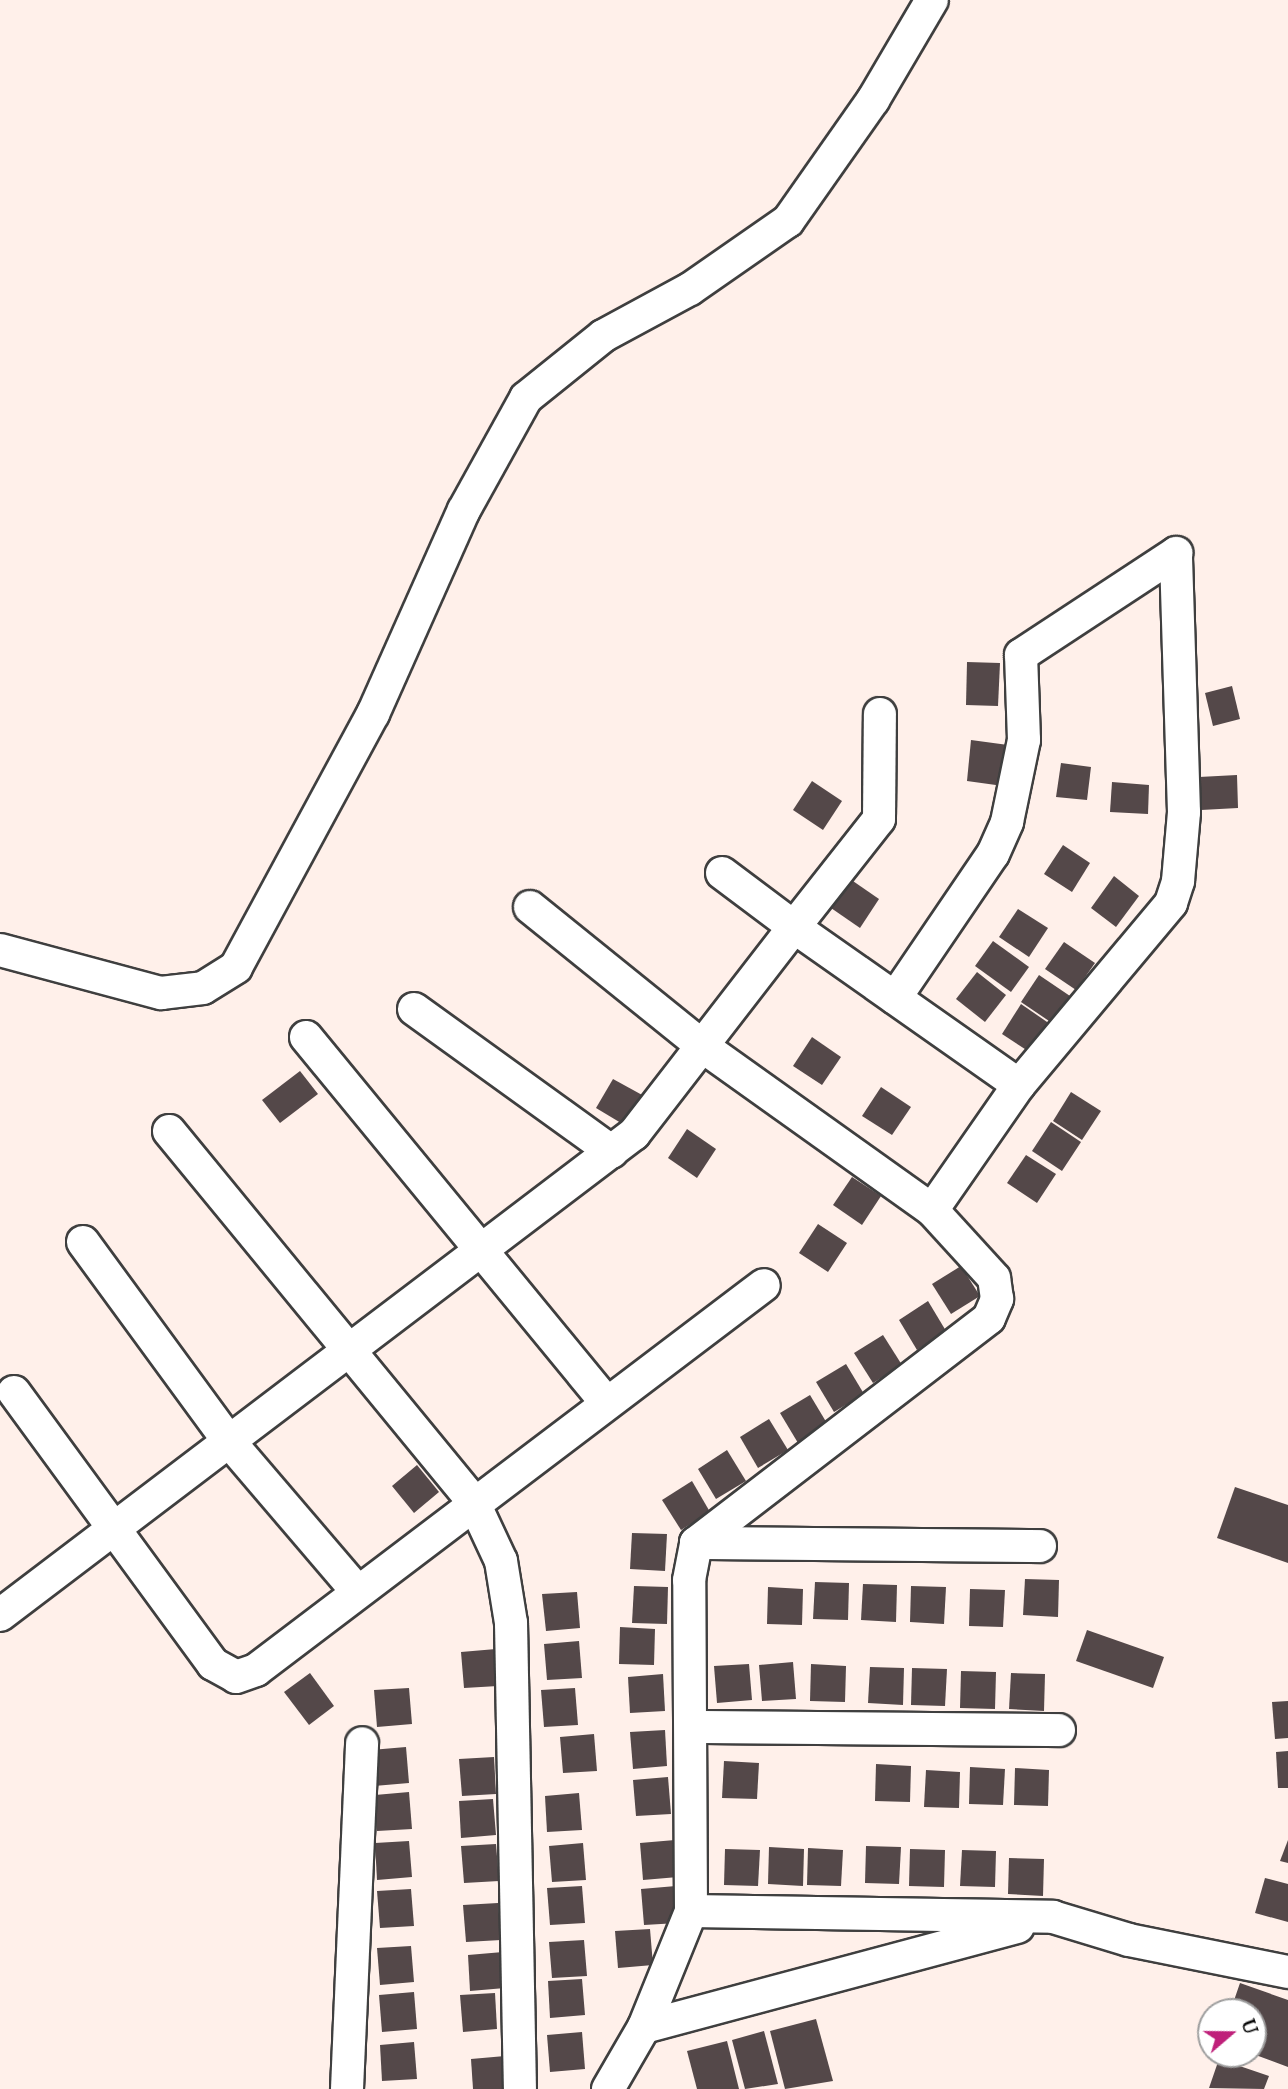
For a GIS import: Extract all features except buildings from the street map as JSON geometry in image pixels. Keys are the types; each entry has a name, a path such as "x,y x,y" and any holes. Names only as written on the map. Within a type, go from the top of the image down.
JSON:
{"street":[{"path":"0,950 161,993 203,988 236,967 373,714 464,510 526,398 603,336 690,289 788,221 873,100 932,0"},
{"path":"895,998 993,854 1011,811 1024,740 1021,655 1176,553 1184,812 1178,881 1171,903 1019,1085 932,1210"},
{"path":"0,1615 478,1249 612,1152 659,1109 702,1046 879,819 880,714"},
{"path":"722,873 794,927 1019,1085"},
{"path":"530,907 702,1046 932,1210 994,1278 998,1298 989,1318 696,1543 690,1565 691,1912 644,2027 608,2089"},
{"path":"414,1009 612,1152"},
{"path":"306,1037 604,1400"},
{"path":"169,1131 473,1501 501,1560 511,1623 520,2089"},
{"path":"83,1242 228,1440 357,1591"},
{"path":"14,1392 111,1529 223,1674 256,1670 604,1400 764,1285"},
{"path":"696,1543 1040,1546"},
{"path":"691,1727 1059,1730"},
{"path":"347,2089 362,1743"},
{"path":"691,1912 1053,1917 1129,1940 1288,1972"},
{"path":"644,2027 1053,1917"}]}
